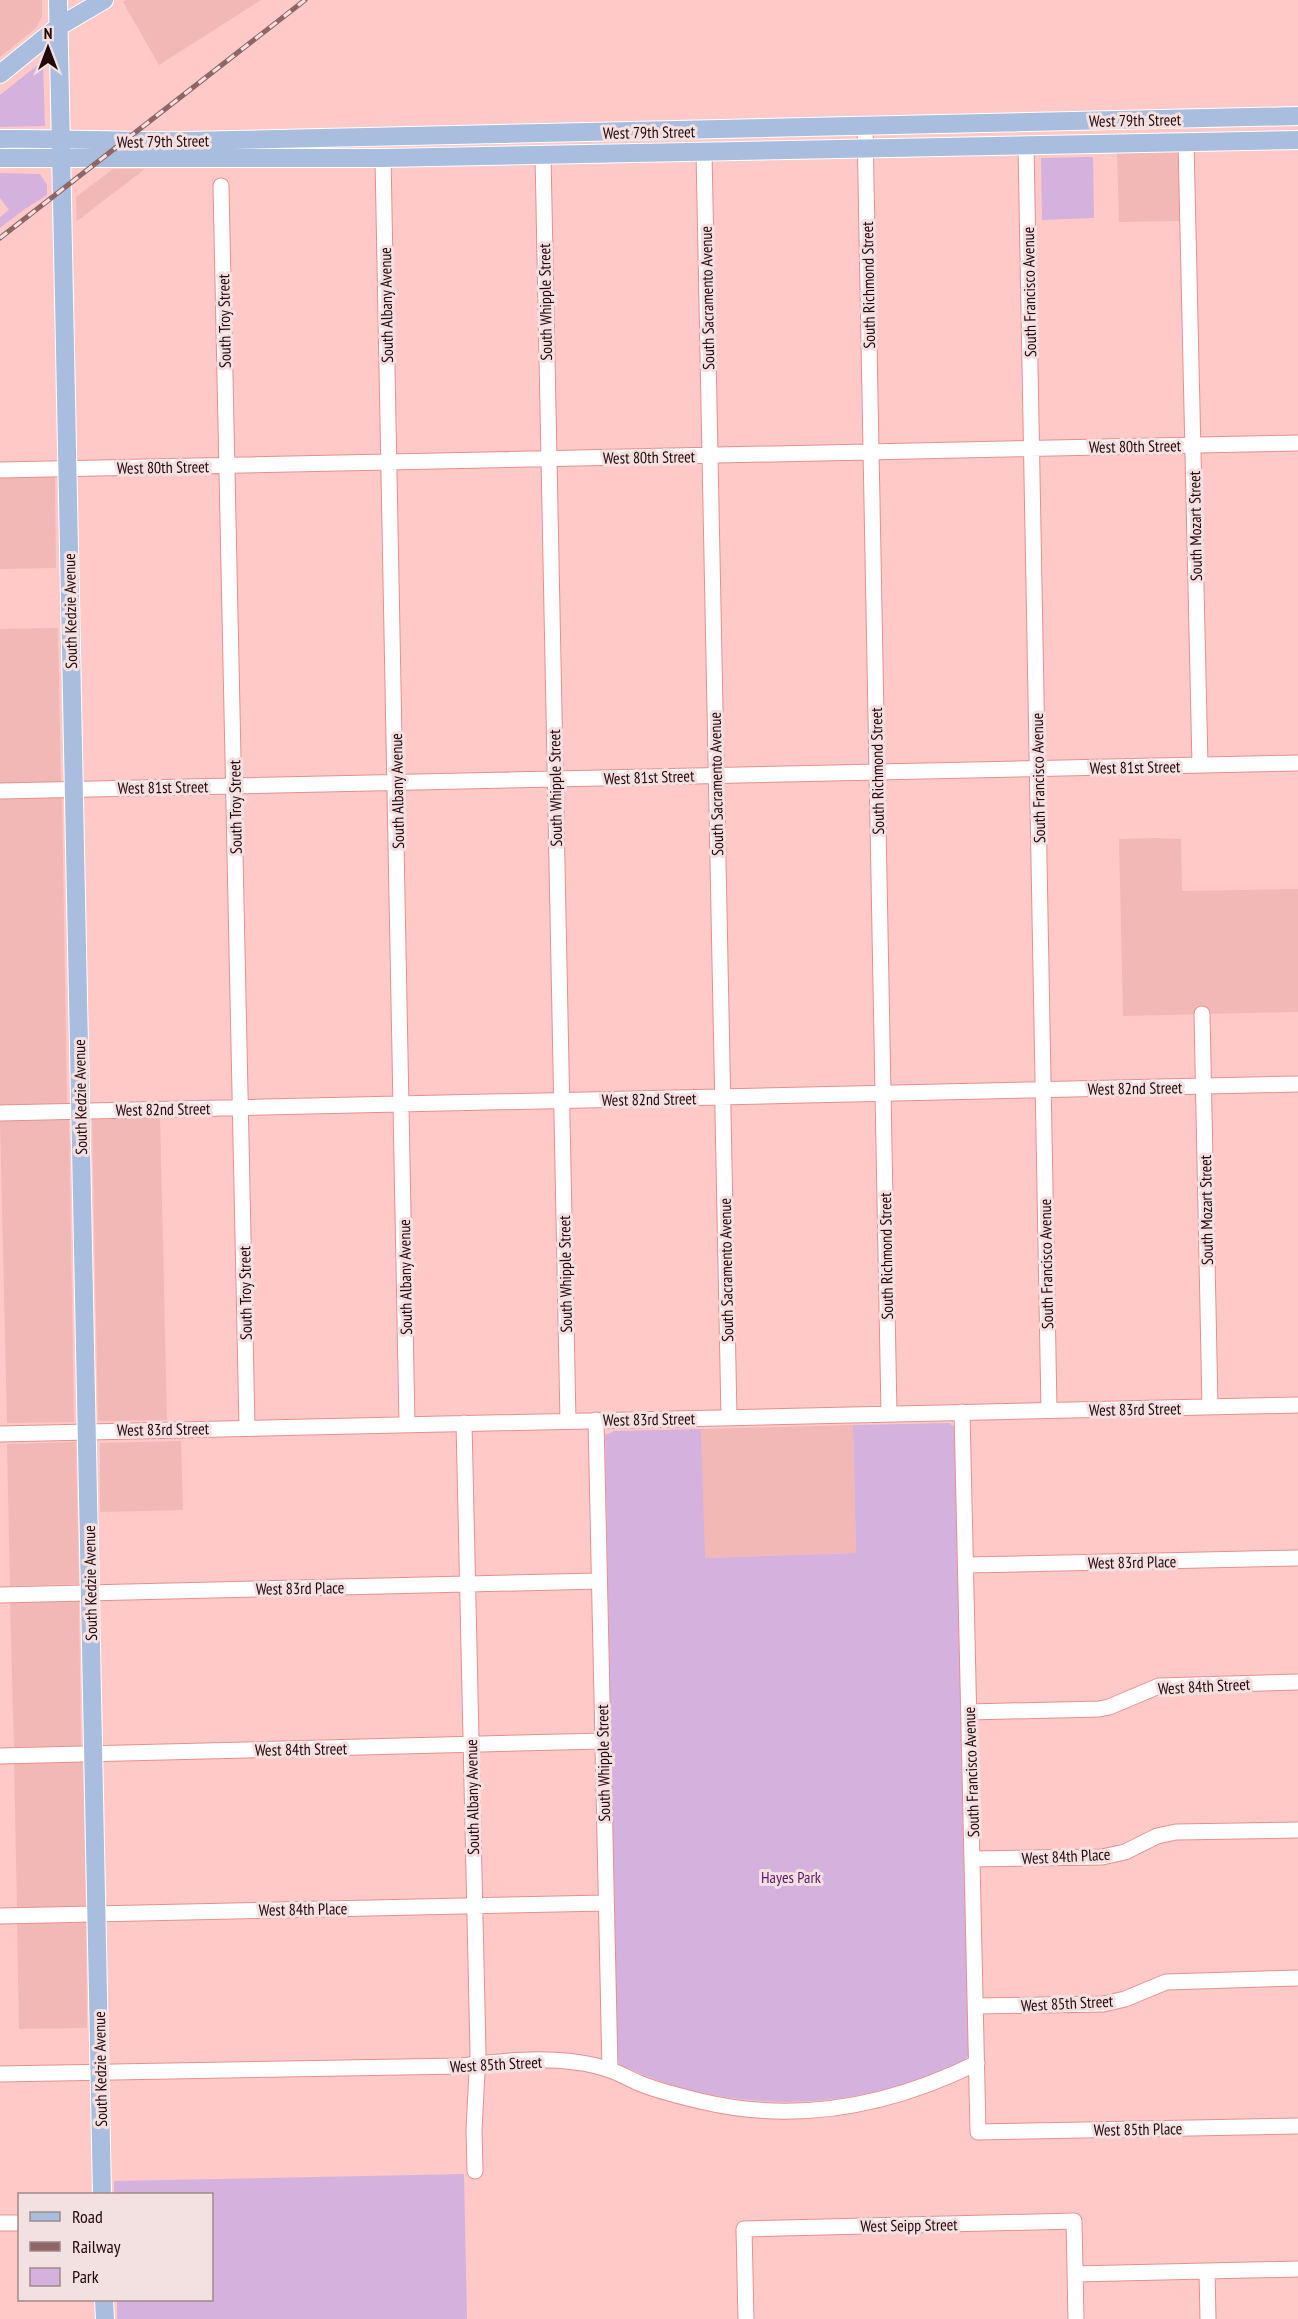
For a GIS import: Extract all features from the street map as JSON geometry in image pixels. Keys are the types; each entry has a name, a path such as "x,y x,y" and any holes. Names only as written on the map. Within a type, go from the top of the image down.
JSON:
{"main road":[{"name":"South Kedzie Avenue","path":"57,0 102,2193"},
{"path":"0,74 58,27 104,0"},
{"name":"West 79th Street","path":"0,139 61,138 115,142 1298,116"},
{"name":"West 79th Street","path":"0,158 383,158 1298,140"},
{"path":"104,2301 105,2319"}],"street":[{"name":"South Richmond Street","path":"865,127 889,1414"},
{"name":"South Mozart Street","path":"1186,142 1200,765"},
{"name":"South Francisco Avenue","path":"1026,146 1049,1410"},
{"name":"South Sacramento Avenue","path":"704,152 729,1417"},
{"name":"South Whipple Street","path":"543,155 568,1421"},
{"name":"South Albany Avenue","path":"383,158 397,783 407,1424"},
{"name":"South Troy Street","path":"221,186 247,1427"},
{"name":"West 80th Street","path":"0,470 1298,443"},
{"name":"West 81st Street","path":"0,791 1298,763"},
{"name":"South Mozart Street","path":"1202,1014 1210,1407"},
{"name":"West 82nd Street","path":"0,1113 1298,1084"},
{"name":"West 83rd Street","path":"0,1434 1298,1405"},
{"name":"South Francisco Avenue","path":"962,1412 978,2132"},
{"name":"South Whipple Street","path":"596,1420 610,2070"},
{"name":"South Albany Avenue","path":"464,1423 477,2064 475,2171"},
{"name":"West 83rd Place","path":"967,1565 1298,1558"},
{"name":"West 83rd Place","path":"0,1595 599,1581"},
{"name":"West 84th Street","path":"969,1712 1099,1709 1159,1686 1298,1682"},
{"name":"West 84th Street","path":"0,1756 603,1741"},
{"name":"West 84th Place","path":"973,1859 1102,1857 1125,1852 1157,1836 1176,1832 1298,1830"},
{"name":"West 84th Place","path":"0,1916 606,1903"},
{"name":"West 85th Street","path":"977,2006 1103,2004 1125,1999 1166,1982 1298,1978"},
{"name":"West 85th Street","path":"0,2074 449,2067 556,2061 582,2063 610,2070 641,2083 728,2107 790,2111 820,2110 874,2102 946,2078 977,2063"},
{"name":"West 85th Place","path":"978,2132 1298,2126"},
{"name":"West Seipp Street","path":"746,2319 744,2229 1074,2221 1075,2274"},
{"path":"0,2223 18,2223"},
{"path":"1076,2319 1075,2274 1298,2269"},
{"path":"1207,2271 1208,2319"}],"shaded area":[{"path":"0,0 42,0 42,17 36,28 0,57"},
{"path":"126,0 261,0 159,65 123,2"},
{"path":"1178,151 1180,221 1119,222 1117,153"},
{"path":"113,169 145,169 77,221 76,197"},
{"path":"55,476 56,568 0,569 0,477"},
{"path":"58,628 61,782 0,784 0,629"},
{"path":"62,797 67,1104 0,1105 0,799"},
{"path":"1119,839 1181,839 1182,891 1298,889 1298,1012 1123,1016"},
{"path":"69,1117 74,1422 7,1423 0,1120"},
{"path":"160,1117 167,1420 98,1421 92,1119"},
{"path":"853,1425 856,1553 704,1558 701,1429"},
{"path":"181,1441 183,1510 100,1512 100,1443"},
{"path":"76,1442 79,1584 10,1586 7,1444"},
{"path":"79,1600 81,1746 14,1747 10,1602"},
{"path":"83,1760 86,1907 17,1908 14,1762"},
{"path":"86,1921 87,2028 19,2029 17,1922"}],"green space":[{"path":"40,63 43,65 45,126 0,127 0,95"},
{"path":"1093,157 1094,218 1042,220 1041,158"},
{"path":"0,173 40,174 47,185 47,195 0,228 0,217 9,210 0,198"},
{"name":"Hayes Park","path":"949,1423 956,1428 970,2053 961,2063 949,2069 885,2089 848,2097 810,2101 771,2102 695,2091 659,2081 619,2064 605,1435 614,1431 701,1429 705,1558 856,1553 853,1425"},
{"path":"464,2174 467,2319 117,2319 117,2301 213,2301 213,2193 114,2193 114,2181"}],"railway":[{"path":"0,238 305,0"}]}
